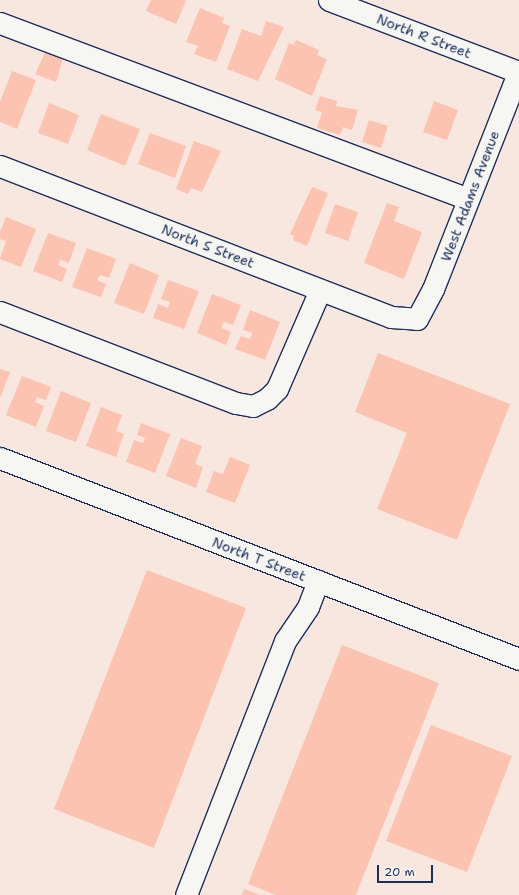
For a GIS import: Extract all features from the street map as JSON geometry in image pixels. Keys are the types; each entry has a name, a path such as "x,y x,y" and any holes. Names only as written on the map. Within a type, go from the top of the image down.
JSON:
{"street":[{"name":"North R Street","path":"329,0 519,72"},
{"path":"0,23 468,199"},
{"name":"West Adams Avenue","path":"417,318 433,289 519,72"},
{"name":"North S Street","path":"0,166 391,317 417,318"},
{"path":"0,312 236,403 253,406 267,399 276,389 320,290"},
{"name":"North T Street","path":"0,458 519,659"},
{"path":"186,895 285,641 308,607 318,581"}],"building":[{"path":"151,0 186,1 176,24 146,11"},
{"path":"200,8 224,18 222,23 230,26 216,62 194,54 198,46 186,42"},
{"path":"266,21 284,27 258,81 227,69 242,29 261,36"},
{"path":"296,40 319,50 317,55 327,59 312,96 275,79 289,43 294,45"},
{"path":"47,49 64,55 56,82 35,74"},
{"path":"12,71 36,80 17,129 0,122 0,102"},
{"path":"320,96 337,101 336,106 358,110 352,130 343,127 340,135 317,128 322,112 315,110"},
{"path":"434,101 458,110 447,140 423,132"},
{"path":"49,103 79,115 68,144 38,133"},
{"path":"101,114 140,129 125,166 87,150"},
{"path":"369,120 388,126 381,148 362,142"},
{"path":"150,133 186,146 175,178 138,164"},
{"path":"194,141 221,151 202,192 191,188 188,194 176,189"},
{"path":"312,187 328,193 307,246 293,240 294,236 290,234"},
{"path":"387,203 399,207 394,221 422,232 404,279 364,263"},
{"path":"335,204 358,212 348,241 325,233"},
{"path":"6,217 36,229 21,267 0,259 6,241 0,239 0,232"},
{"path":"48,233 76,243 69,263 60,260 58,265 67,269 62,282 33,271"},
{"path":"87,248 116,259 109,278 100,275 97,280 106,284 101,297 72,287"},
{"path":"130,263 159,275 144,314 114,303"},
{"path":"168,280 199,291 184,329 153,318 158,304 168,308 170,302 161,299"},
{"path":"212,294 241,305 233,325 224,322 221,328 231,332 226,345 197,333"},
{"path":"250,310 280,322 265,360 235,349 241,336 250,339 252,333 243,330"},
{"path":"378,353 510,404 457,540 377,509 407,433 355,412"},
{"path":"0,369 10,372 0,398"},
{"path":"22,376 51,387 46,400 37,397 35,402 44,406 36,427 6,415"},
{"path":"61,391 91,403 76,442 46,431"},
{"path":"101,407 122,415 116,431 124,434 116,457 86,446"},
{"path":"141,423 170,434 155,473 126,462 134,440 143,443 145,438 137,435"},
{"path":"181,438 202,446 195,464 203,467 196,488 166,476"},
{"path":"230,457 250,465 235,503 206,492 214,471 223,474"},
{"path":"147,570 246,608 154,848 54,809"},
{"path":"342,645 439,683 356,895 276,895 248,884"},
{"path":"431,725 512,756 467,872 386,841"},
{"path":"244,889 260,895 242,895"}]}
